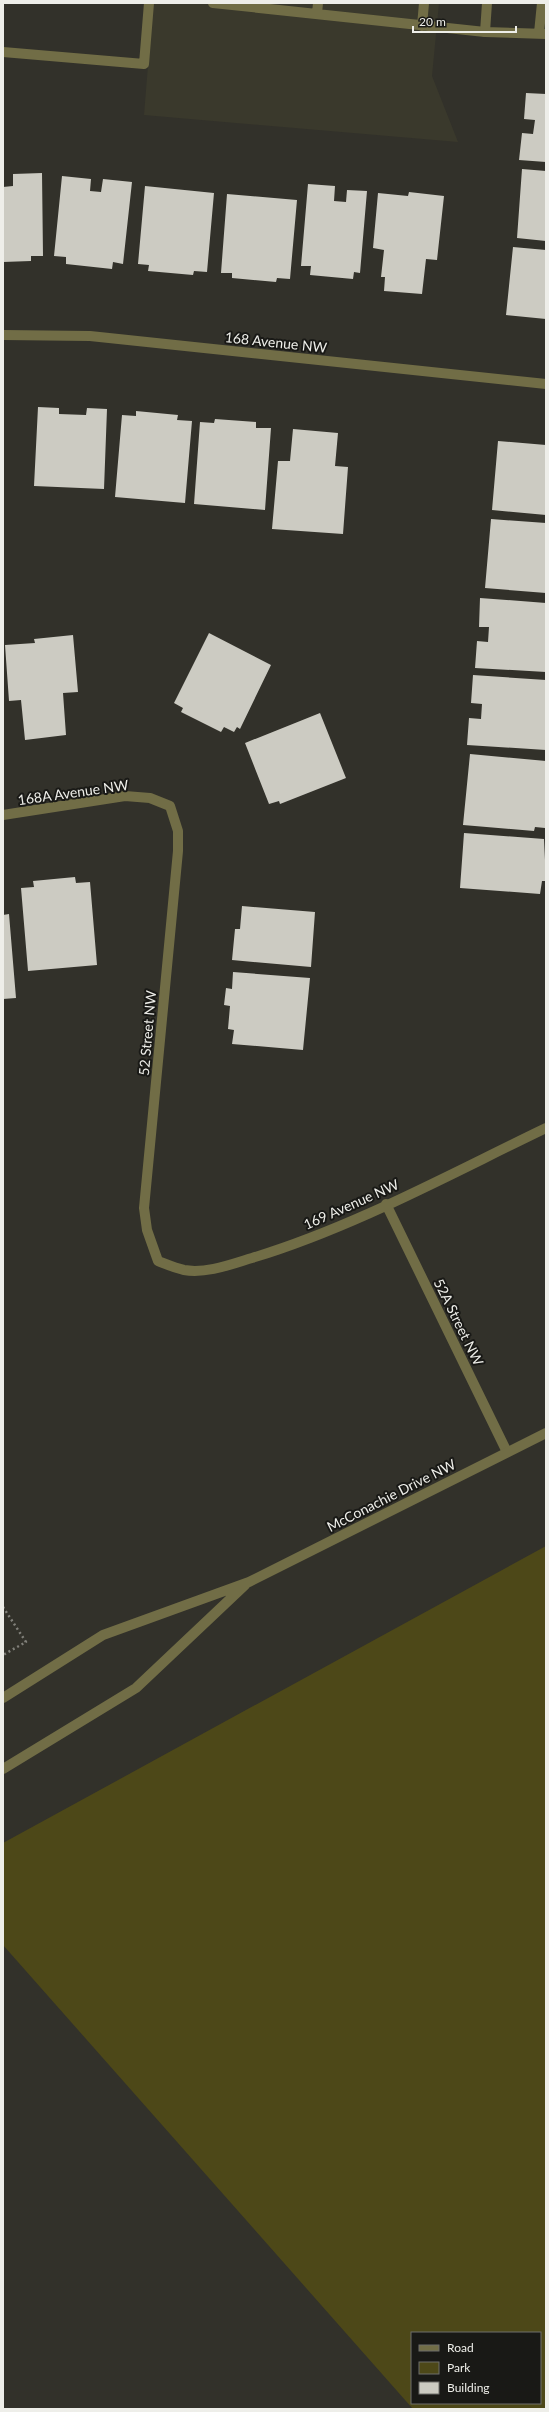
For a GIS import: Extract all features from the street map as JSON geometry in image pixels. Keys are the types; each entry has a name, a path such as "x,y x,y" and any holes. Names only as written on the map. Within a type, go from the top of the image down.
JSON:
{"street":[{"path":"3,52 144,64 149,3"},
{"path":"213,3 485,32 542,34 542,3"},
{"path":"317,14 318,3"},
{"path":"422,26 424,3"},
{"path":"485,32 487,3"},
{"name":"168 Avenue NW","path":"3,335 90,336 546,384"},
{"name":"168A Avenue NW","path":"3,815 125,796 150,798 170,806"},
{"name":"52 Street NW","path":"158,1261 147,1230 144,1208 178,851 178,831 170,806"},
{"name":"169 Avenue NW","path":"158,1261 184,1270 230,1265 327,1232 546,1128"},
{"name":"52A Street NW","path":"386,1204 507,1452"},
{"name":"McConachie Drive NW","path":"3,1698 104,1635 248,1582 546,1433"},
{"name":"McConachie Drive NW","path":"3,1769 136,1688 248,1582"}],"path":[{"path":"3,1607 26,1642 3,1655"}],"shaded area":[{"path":"153,3 439,3 432,76 458,142 144,115"}],"green space":[{"path":"546,1546 546,2409 413,2409 3,1945 3,1843"}],"building":[{"path":"526,93 546,94 546,162 519,160 522,133 533,134 535,120 524,119"},
{"path":"522,169 546,171 546,241 517,238"},
{"path":"42,173 43,256 31,256 31,261 3,262 3,187 13,186 13,174"},
{"path":"62,176 91,179 90,191 101,192 103,179 132,182 123,264 113,262 112,269 66,264 66,257 54,256"},
{"path":"308,184 335,186 334,201 346,202 347,190 367,191 360,273 354,272 353,279 310,275 311,266 301,266"},
{"path":"145,186 214,193 207,272 194,271 193,275 148,271 149,265 138,264"},
{"path":"409,192 444,196 437,260 426,259 422,294 384,291 385,277 381,277 384,250 373,248 378,193 408,196"},
{"path":"227,194 297,200 290,279 277,278 276,282 232,278 232,273 221,273"},
{"path":"513,247 546,250 546,319 506,315"},
{"path":"38,407 59,408 59,414 86,415 87,408 107,409 104,489 34,486"},
{"path":"136,411 178,415 177,420 192,421 185,503 115,497 122,415 136,416"},
{"path":"215,419 256,422 256,428 271,428 265,510 194,504 200,422 214,423"},
{"path":"293,429 338,433 335,466 348,467 343,534 272,529 278,461 290,461"},
{"path":"498,441 546,445 546,515 492,510"},
{"path":"491,519 546,523 546,593 485,588"},
{"path":"480,598 546,603 546,672 475,668 477,641 488,642 489,627 479,627"},
{"path":"209,633 271,665 240,729 237,727 234,732 224,727 221,732 181,712 183,708 174,703"},
{"path":"73,635 78,692 63,693 66,735 25,740 21,700 9,701 5,645 35,643 34,639"},
{"path":"473,675 546,680 546,750 467,745 469,718 481,719 482,704 471,703"},
{"path":"320,713 346,778 280,804 279,801 269,804 245,743"},
{"path":"470,754 546,761 545,828 535,827 534,831 463,825"},
{"path":"464,833 544,839 546,881 542,881 540,894 460,888"},
{"path":"75,877 76,883 90,882 97,965 28,971 21,888 34,887 33,881"},
{"path":"242,906 315,912 311,967 232,960 235,929 240,929"},
{"path":"9,914 16,998 3,999 3,915"},
{"path":"233,972 310,978 303,1050 232,1044 234,1030 228,1029 230,1006 224,1005 226,988 232,989"}]}
